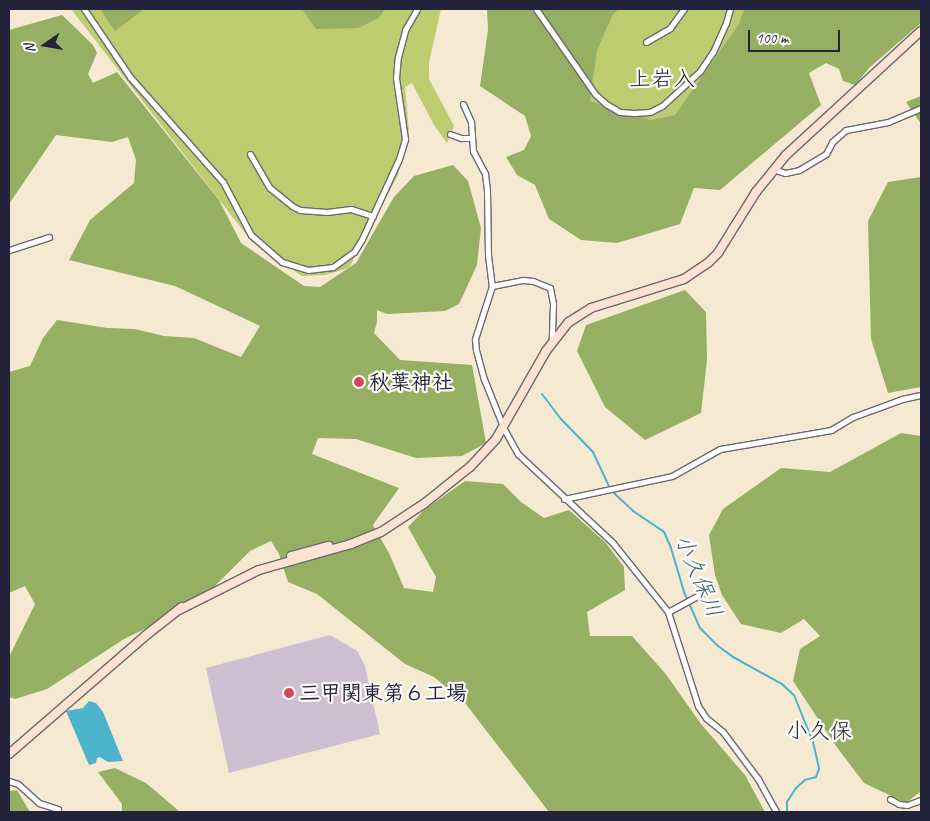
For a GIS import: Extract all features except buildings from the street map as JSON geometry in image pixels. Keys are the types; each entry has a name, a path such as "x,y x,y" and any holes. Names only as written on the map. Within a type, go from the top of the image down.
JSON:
{"street":[{"path":"84,9 130,77 223,182 251,235 282,262 308,270 333,267 354,252 399,159 405,138 396,78 404,30 417,9"},
{"path":"536,9 595,94 606,104 620,112 634,113 650,112 662,106 700,71 713,52 730,9"},
{"path":"646,42 670,28 684,9"},
{"path":"9,754 145,636 198,596 249,569 276,559 355,541 381,532 403,519 474,463 504,429 552,342 569,322 585,311 614,300 674,284 703,267 718,253 756,192 774,170 864,82 921,30"},
{"path":"464,104 471,122 471,138 474,151 485,174 488,255 492,286 490,297 480,322 476,344 484,379 504,429 518,454 613,543 668,612 698,706 706,718 723,732 758,779 776,812"},
{"path":"774,170 785,173 799,170 826,154 832,142 846,130 888,122 921,108"},
{"path":"450,134 471,138"},
{"path":"250,154 270,188 292,206 300,210 327,212 351,209 372,216"},
{"path":"9,250 49,237"},
{"path":"492,286 523,280 533,281 550,288 553,304 552,342"},
{"path":"564,499 672,476 720,450 831,430 869,411 902,399 921,395"},
{"path":"668,612 712,588"},
{"path":"9,782 18,784 39,804 58,809"},
{"path":"890,799 899,804 907,805 921,800"}],"shaded area":[{"path":"330,635 357,651 365,666 380,734 229,773 206,668"}],"green space":[{"path":"71,9 441,9 429,62 429,79 454,126 447,143 434,125 412,83 405,87 409,132 398,175 349,268 325,275 302,276 252,242"},
{"path":"100,9 144,9 115,31"},
{"path":"302,9 385,9 379,18 358,28 316,29"},
{"path":"487,9 619,9 613,14 597,50 590,101 651,120 675,115 739,24 744,9 921,9 921,23 870,67 855,85 843,81 839,69 826,63 809,73 821,105 720,190 694,188 680,224 617,243 581,240 549,219 535,185 517,175 506,157 524,150 531,136 525,116 480,86 488,30"},
{"path":"500,9 859,9 674,195"},
{"path":"62,15 93,45 97,53 88,74 93,83 117,72 219,200 241,243 304,286 320,287 356,263 394,197 414,176 453,165 468,181 481,228 477,265 459,304 445,311 387,314 377,310 377,322 374,333 400,360 472,365 486,443 462,456 416,458 356,439 318,438 312,454 399,488 373,525 389,553 404,588 433,592 436,577 408,527 424,510 465,481 503,484 521,502 544,518 569,510 606,543 624,567 625,590 587,612 590,636 632,636 665,673 701,724 745,775 765,812 549,812 465,703 434,677 405,664 317,594 288,582 279,554 271,541 250,551 197,604 124,639 47,689 15,699 9,697 9,657 35,604 25,586 9,593 9,372 30,366 43,338 57,320 107,328 135,329 164,336 194,338 241,357 260,326 175,286 69,260 90,220 134,183 136,160 128,137 112,142 56,135 9,204 9,30"},
{"path":"921,96 921,124 906,102"},
{"path":"921,177 921,387 888,393 871,339 868,221 888,182"},
{"path":"685,290 706,312 707,360 701,413 645,440 605,407 577,351 586,325"},
{"path":"901,433 921,436 921,791 906,803 864,783 836,746 793,681 800,649 820,636 804,619 781,633 741,624 722,595 715,575 709,535 723,509 781,468 830,472"},
{"path":"115,768 146,783 180,812 122,812 122,804 98,772"},
{"path":"17,790 30,812 9,812 9,791"}],"water":[{"path":"89,701 96,703 103,712 123,761 108,762 100,757 97,758 96,763 89,765 66,711 83,708"}],"waterway":[{"name":"小久保川","path":"542,394 561,419 593,452 609,487 615,494 633,511 664,532 671,548 684,592 700,628 718,646 733,657 782,684 794,695 813,742 819,769 816,777 805,780 796,788 787,802 787,812"}],"place":[{"name":"秋葉神社","path":"359,382"},
{"name":"三甲関東第６工場","path":"289,693"}],"district":[{"name":"上岩入","path":"662,80"},
{"name":"小久保","path":"819,732"}]}
